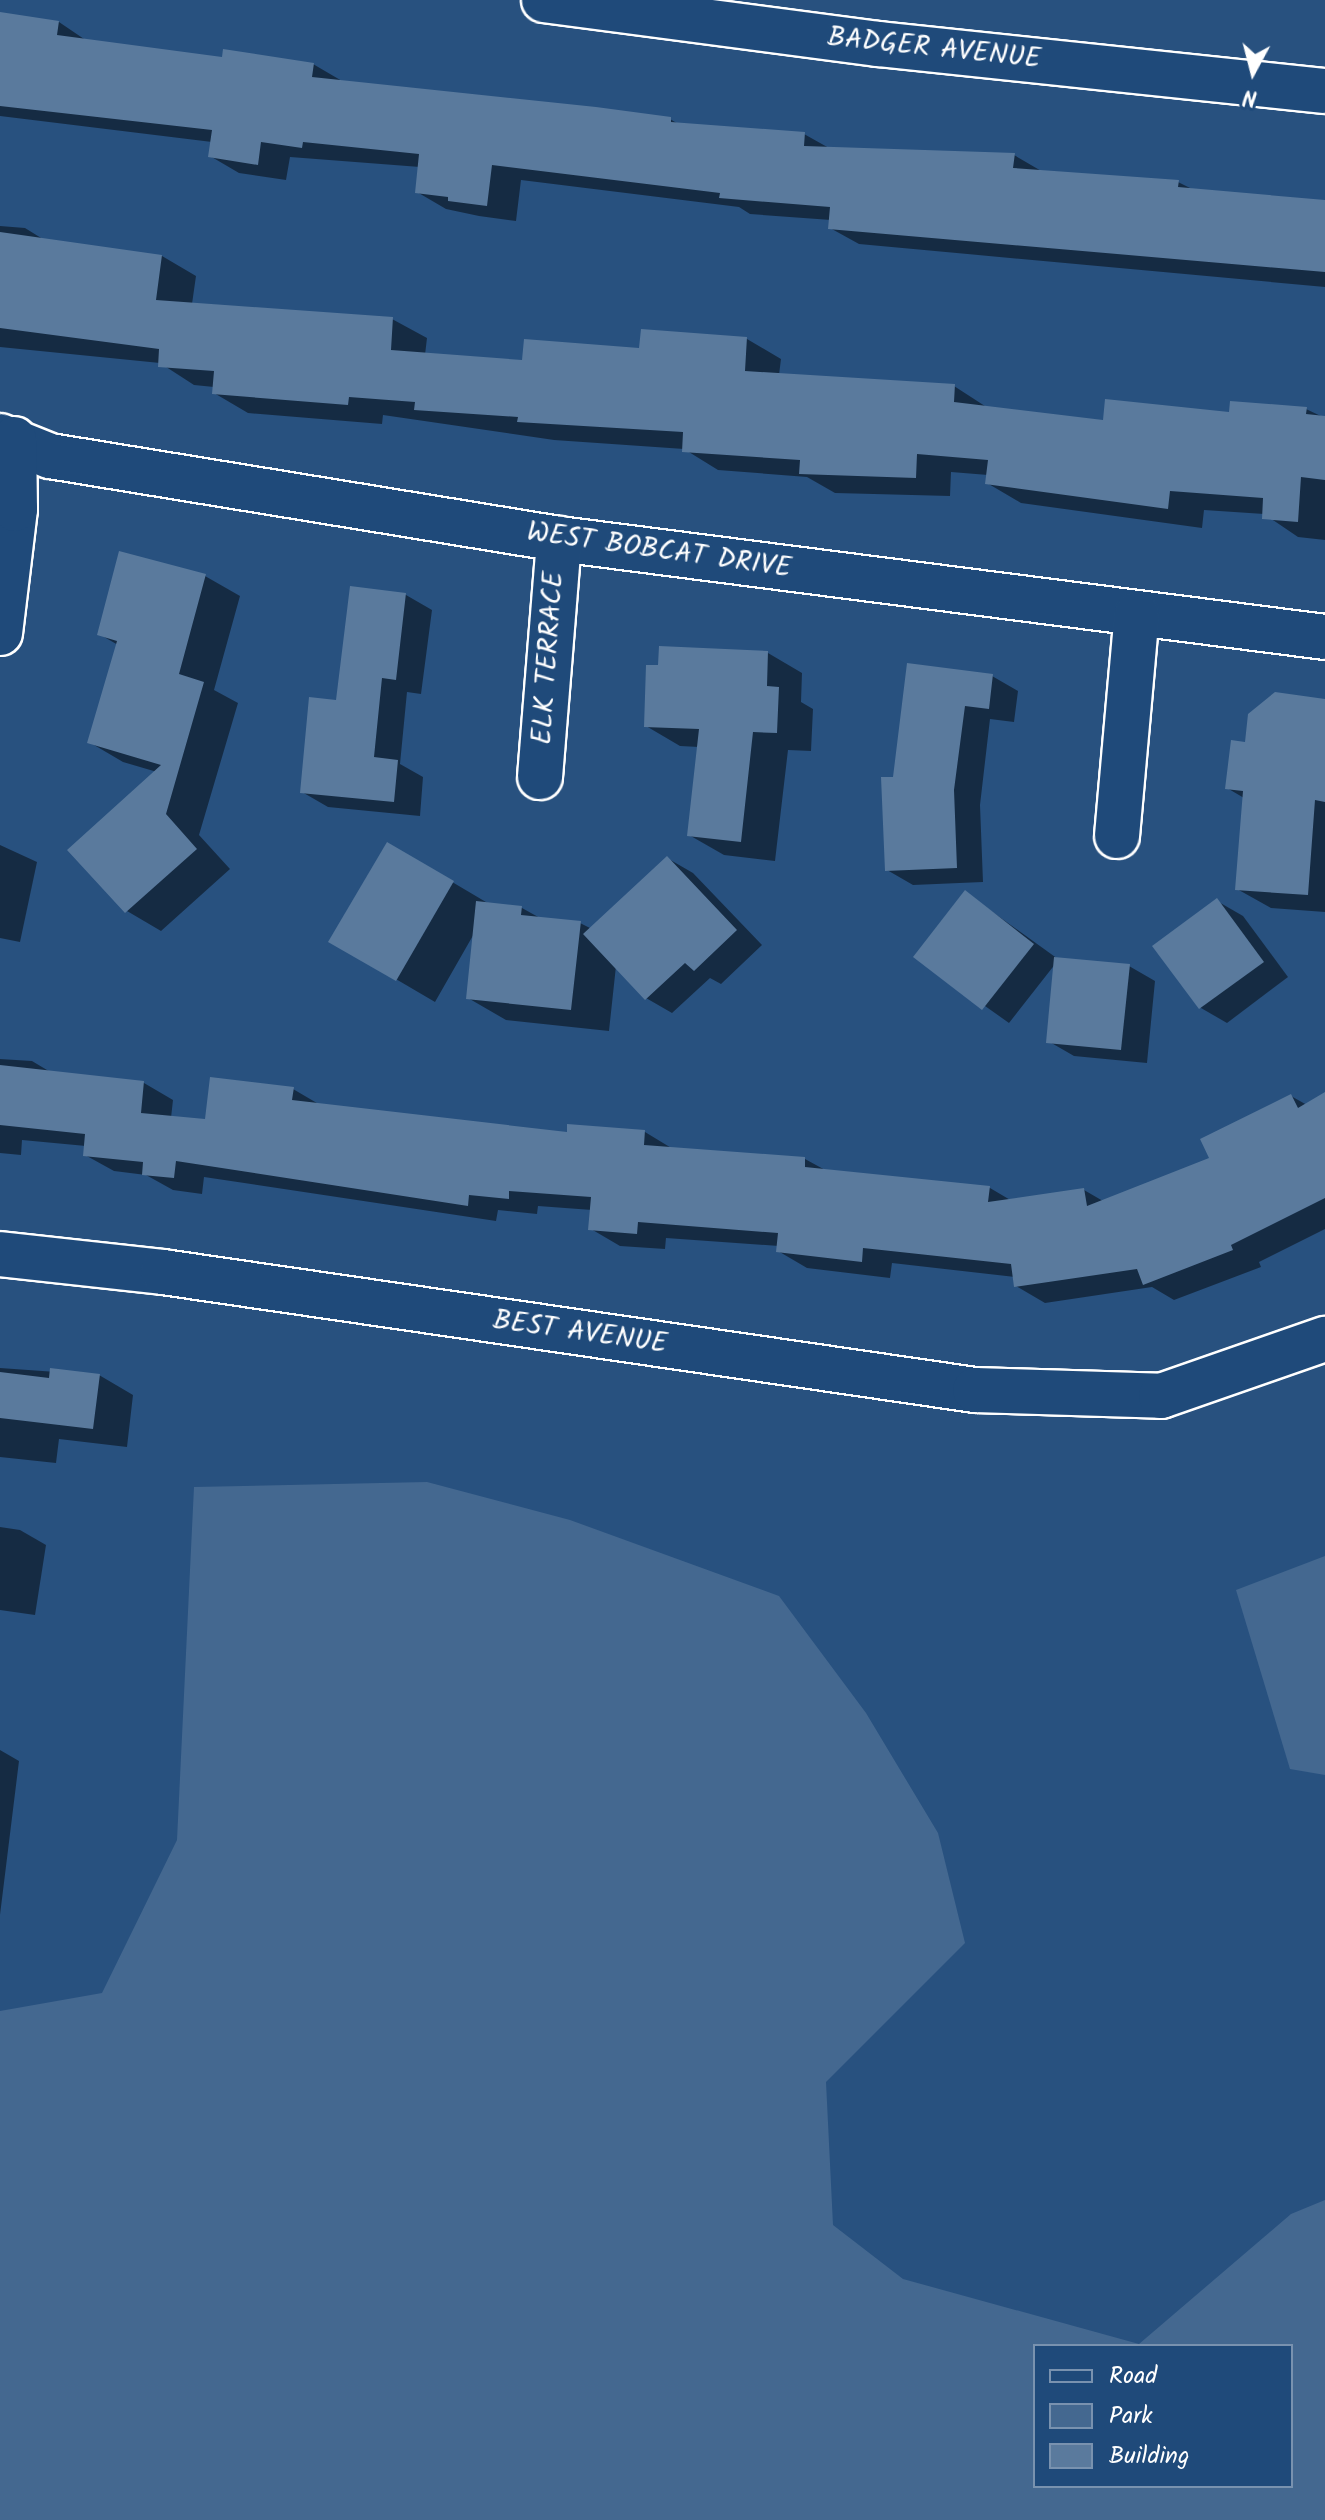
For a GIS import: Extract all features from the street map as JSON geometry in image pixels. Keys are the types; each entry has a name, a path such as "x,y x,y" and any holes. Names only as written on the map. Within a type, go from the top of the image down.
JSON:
{"street":[{"name":"BADGER AVENUE","path":"544,0 878,44 1325,91"},
{"name":"WEST BOBCAT DRIVE","path":"7,438 50,456 559,539 1325,637"},
{"path":"0,633 15,509 7,438"},
{"name":"ELK TERRACE","path":"540,777 559,539"},
{"path":"1117,836 1137,614"},
{"name":"BEST AVENUE","path":"0,1254 163,1272 975,1390 1161,1396 1325,1339"}],"green space":[{"path":"427,1482 570,1520 779,1596 866,1713 938,1833 965,1943 826,2082 833,2225 903,2279 1139,2344 1291,2214 1325,2200 1325,2520 0,2520 0,2011 102,1993 177,1840 194,1487"},
{"path":"1325,1556 1325,1775 1290,1769 1236,1590"}],"building":[{"path":"0,12 59,21 57,35 222,57 223,49 314,63 312,77 596,107 671,117 671,122 805,132 804,146 1015,153 1013,168 1179,180 1178,187 1325,200 1325,272 828,229 830,207 719,198 720,193 492,165 487,206 415,193 419,154 303,142 302,148 261,142 258,165 208,157 212,130 0,106"},
{"path":"0,232 162,255 156,300 393,317 391,350 522,360 524,339 639,348 641,329 747,337 745,371 955,384 954,402 1103,420 1105,399 1229,412 1230,401 1307,407 1306,414 1325,416 1325,480 1301,477 1298,522 1262,519 1263,498 1170,491 1168,509 985,484 988,460 917,454 916,478 799,474 800,460 682,452 683,432 517,422 518,417 414,410 415,402 349,397 348,405 212,394 214,371 158,367 159,349 0,328"},
{"path":"119,551 206,574 179,674 204,682 166,814 197,849 125,913 67,850 161,765 87,743 117,641 97,635"},
{"path":"350,586 406,593 396,680 382,678 374,757 398,760 394,802 300,793 309,697 336,700"},
{"path":"659,646 768,651 767,686 779,687 777,733 753,732 741,842 687,836 699,729 644,727 646,665 658,665"},
{"path":"907,663 993,674 989,709 965,706 954,790 957,868 885,871 881,777 893,777"},
{"path":"1275,692 1325,699 1325,802 1315,800 1308,895 1235,890 1243,791 1225,789 1231,740 1245,742 1248,714"},
{"path":"387,842 454,881 396,981 328,942"},
{"path":"667,856 737,930 694,971 685,963 645,1000 583,934"},
{"path":"965,890 1034,944 982,1010 913,957"},
{"path":"1217,898 1264,962 1199,1009 1152,946"},
{"path":"476,901 522,906 521,915 581,921 571,1010 466,999"},
{"path":"1054,957 1130,964 1121,1050 1046,1043"},
{"path":"0,1065 144,1081 141,1113 205,1119 210,1077 294,1087 292,1100 567,1132 567,1124 645,1130 644,1145 805,1157 805,1167 990,1186 988,1202 1084,1188 1087,1206 1209,1158 1200,1139 1291,1094 1298,1108 1325,1092 1325,1198 1231,1245 1233,1250 1143,1285 1137,1269 1014,1287 1011,1264 863,1248 862,1262 776,1252 778,1233 638,1222 637,1234 588,1230 591,1197 509,1191 509,1199 469,1195 468,1206 176,1161 174,1178 142,1175 143,1162 83,1156 85,1134 0,1125"},
{"path":"50,1368 100,1374 93,1429 0,1418 0,1372 49,1378"}]}
